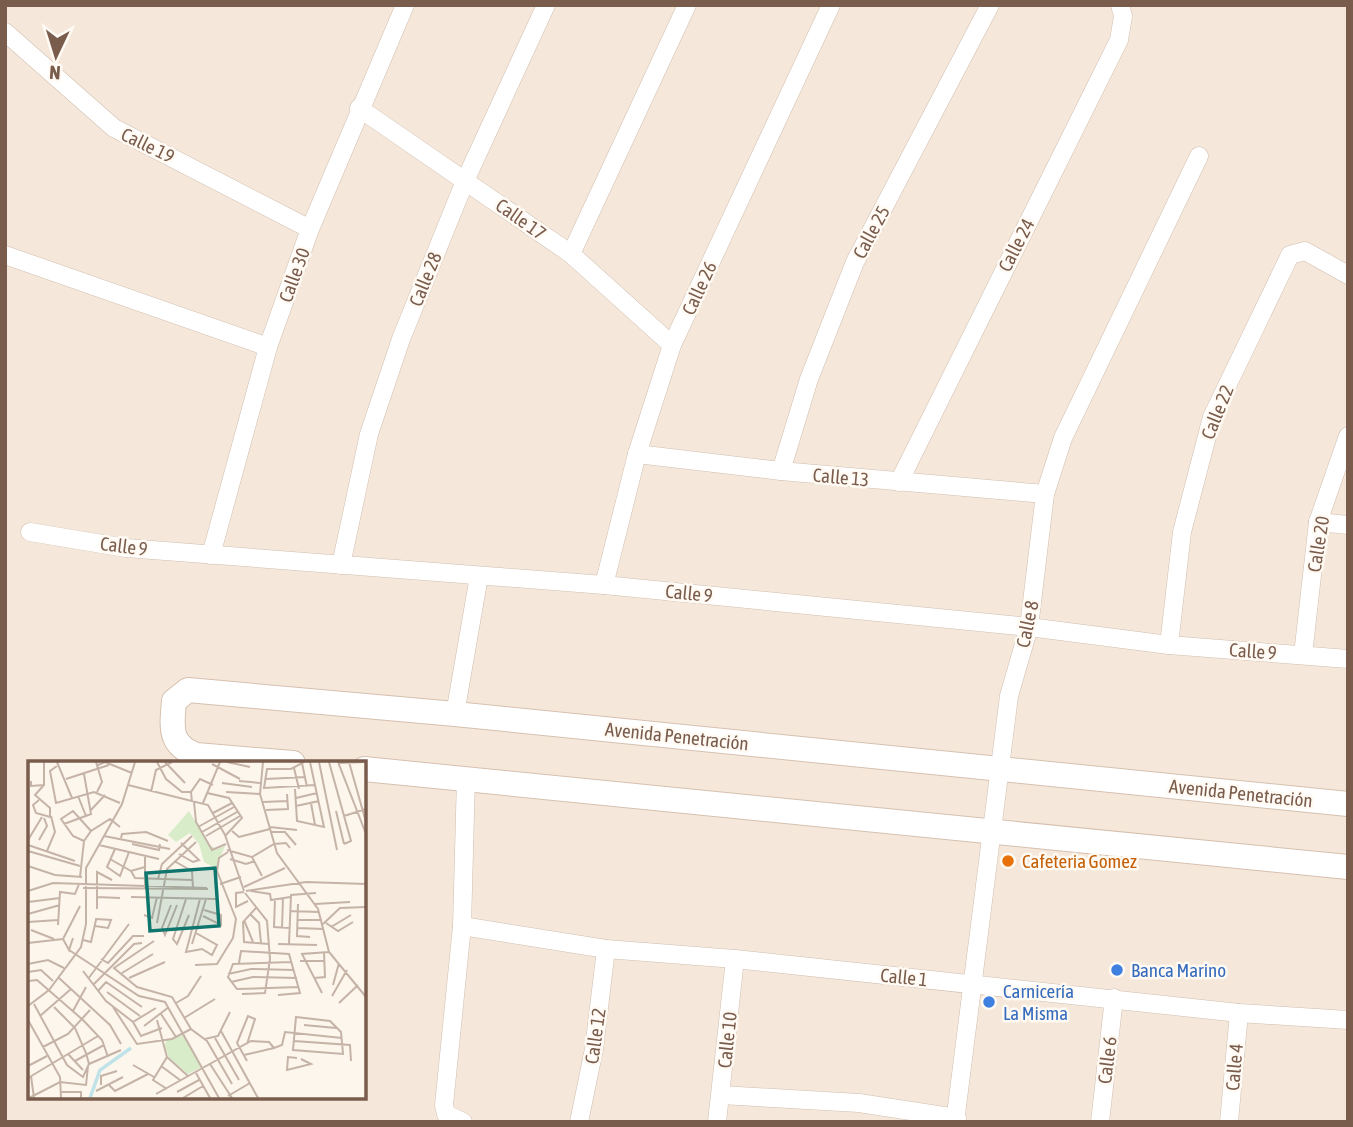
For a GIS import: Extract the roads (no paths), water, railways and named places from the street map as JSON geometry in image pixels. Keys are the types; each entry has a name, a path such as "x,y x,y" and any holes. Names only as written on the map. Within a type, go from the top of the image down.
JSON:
{"street":[{"name":"Calle 30","path":"211,555 268,347 310,229 359,108 405,5"},
{"name":"Calle 28","path":"341,565 369,434 401,339 465,181 546,5"},
{"path":"571,254 687,5"},
{"name":"Calle 26","path":"604,585 637,454 672,345 831,5"},
{"name":"Calle 25","path":"781,471 809,379 855,262 990,5"},
{"name":"Calle 24","path":"899,482 1119,40 1123,16 1120,5"},
{"name":"Calle 19","path":"5,32 114,128 310,229"},
{"name":"Calle 17","path":"359,108 571,254 672,345"},
{"name":"Calle 8","path":"956,1120 989,833 1009,695 1029,627 1045,494 1063,438 1199,156"},
{"name":"Calle 22","path":"1169,645 1182,532 1212,417 1290,255 1306,251 1348,275"},
{"path":"5,255 268,347"},
{"name":"Calle 20","path":"1303,654 1318,522 1348,436"},
{"name":"Calle 13","path":"637,454 781,471 1045,494"},
{"path":"1318,522 1348,525"},
{"name":"Calle 9","path":"30,532 126,548 604,585 1029,627 1169,645 1348,659"},
{"path":"455,714 479,576"},
{"name":"Avenida Penetración","path":"268,761 195,755 184,751 175,743 172,733 174,701 188,690 455,714 1348,804"},
{"path":"366,769 466,777 989,833 1348,867"},
{"path":"463,1122 446,1114 444,1105 462,926 466,777"},
{"name":"Calle 1","path":"462,926 606,949 736,959 1239,1013 1348,1020"},
{"name":"Calle 12","path":"579,1122 594,1049 606,949"},
{"name":"Calle 10","path":"717,1122 736,959"},
{"name":"Calle 6","path":"1100,1122 1114,998"},
{"name":"Calle 4","path":"1229,1122 1239,1013"},
{"path":"721,1095 859,1103 956,1120"}],"place":[{"name":"Cafeteria Gomez","path":"1008,861"},
{"name":"Banca Marino","path":"1117,970"},
{"name":"Carnicería La Misma","path":"989,1002"}]}
